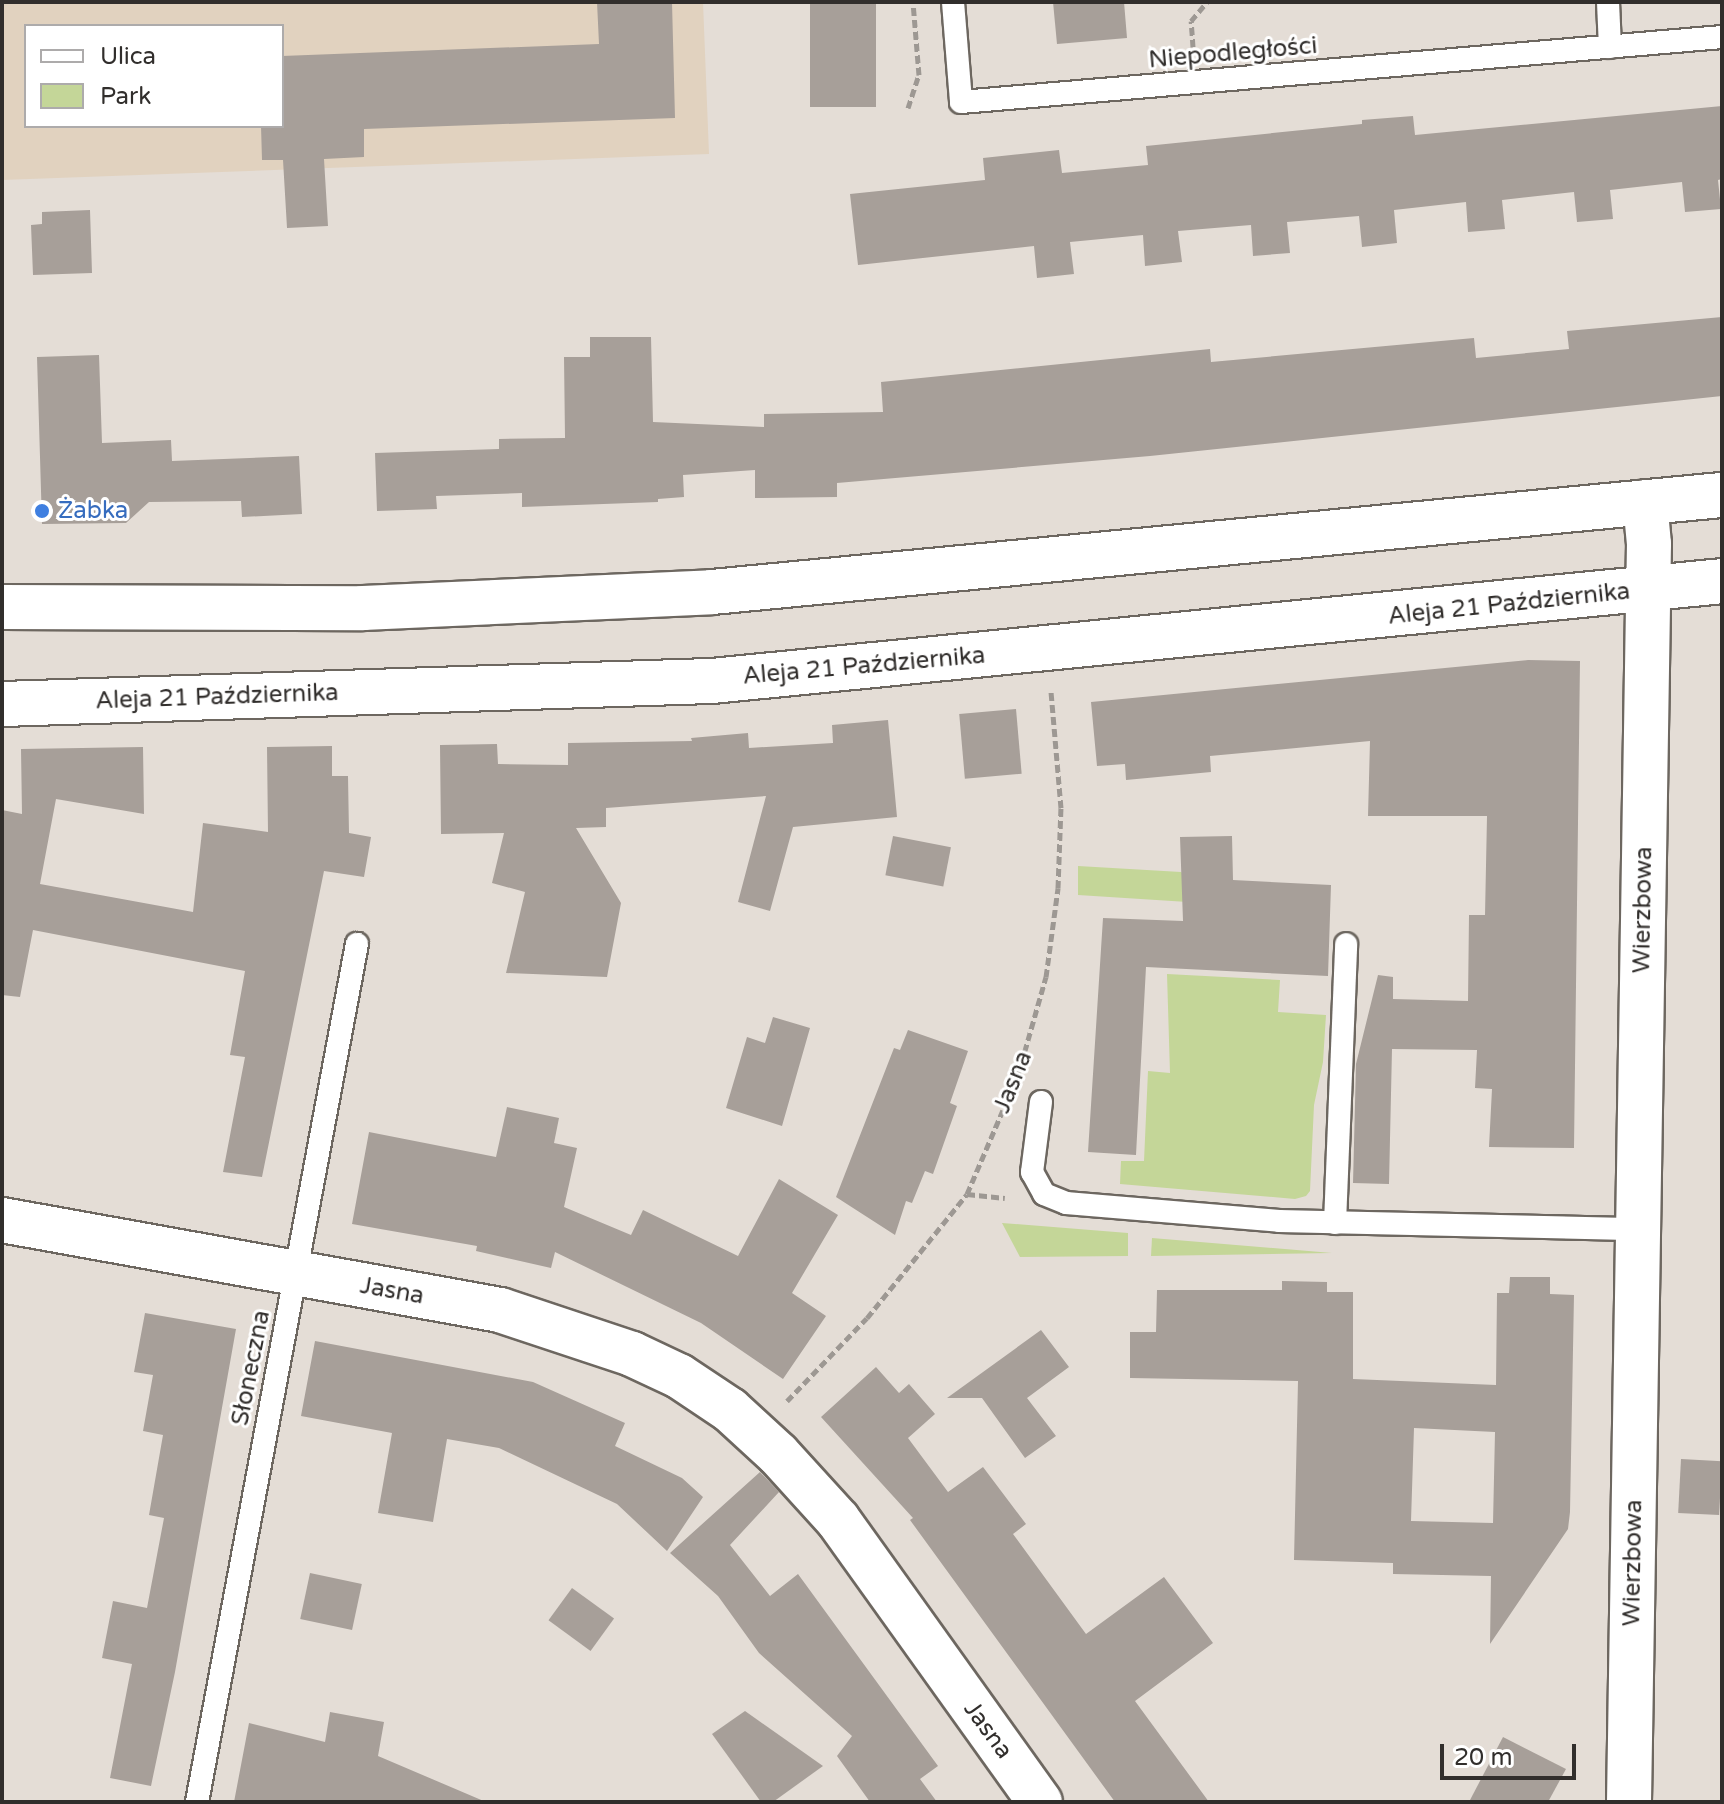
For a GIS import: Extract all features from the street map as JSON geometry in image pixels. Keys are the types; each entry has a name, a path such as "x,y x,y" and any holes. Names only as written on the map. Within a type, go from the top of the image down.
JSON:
{"street":[{"path":"2,607 363,608 712,592 1722,495"},
{"name":"Wierzbowa","path":"1629,1802 1647,591 1645,502"},
{"name":"Aleja 21 Października","path":"2,704 712,681 1647,591 1722,581"},
{"name":"Jasna","path":"2,1220 500,1310 579,1335 679,1376 730,1410 838,1520 1040,1802"}],"lane":[{"name":"Niepodległości","path":"953,2 961,102 1722,37"},
{"path":"1608,2 1610,47"},
{"name":"Słoneczna","path":"197,1802 357,944"},
{"path":"1335,1223 1346,944"},
{"path":"1041,1102 1032,1172 1036,1183 1054,1200 1335,1223 1639,1229"}],"path":[{"path":"908,108 919,75 913,2"},
{"path":"1196,82 1191,21 1207,2"},
{"name":"Jasna","path":"1014,1082 1026,1054 1046,977 1058,888 1061,808 1045,649"},
{"name":"Jasna","path":"755,1433 867,1318 967,1194 1008,1096"}],"shaded area":[{"path":"2,2 703,2 709,154 2,180"}],"green space":[{"path":"1078,866 1181,872 1219,904 1078,895"},
{"path":"1167,974 1280,980 1278,1012 1326,1015 1323,1062 1314,1105 1310,1191 1306,1196 1295,1199 1120,1184 1121,1161 1144,1161 1148,1071 1170,1073"},
{"path":"1002,1223 1128,1233 1128,1256 1020,1257"},
{"path":"1152,1238 1332,1253 1151,1256"}],"building":[{"path":"597,2 672,2 675,118 364,129 364,157 324,159 328,226 287,228 283,160 262,160 261,128 284,128 284,56 599,44"},
{"path":"810,2 876,2 876,107 810,107"},
{"path":"1053,2 1124,2 1127,38 1057,44"},
{"path":"1722,106 1722,179 1718,180 1721,209 1685,212 1682,182 1610,190 1613,219 1577,222 1574,192 1502,200 1505,229 1468,232 1466,202 1394,210 1397,243 1362,247 1359,216 1287,222 1290,253 1253,256 1251,225 1178,231 1182,262 1145,266 1143,235 1070,242 1074,274 1037,278 1034,246 858,265 850,194 985,180 983,158 1059,150 1062,173 1148,165 1146,146 1362,124 1362,120 1413,116 1415,135"},
{"path":"90,210 92,273 33,275 31,225 42,224 42,212"},
{"path":"1722,317 1722,396 1150,456 837,483 837,497 755,498 755,470 683,475 684,497 658,499 658,502 522,507 522,493 436,496 437,509 377,511 375,453 499,449 499,439 565,438 564,357 590,357 590,337 651,337 653,422 764,427 764,414 883,412 881,382 1210,349 1211,362 1474,338 1476,358 1569,349 1567,331"},
{"path":"99,355 102,443 171,440 172,461 299,456 302,514 242,517 241,501 149,502 126,523 42,524 37,357"},
{"path":"1528,660 1580,661 1574,1148 1489,1147 1492,1089 1475,1088 1477,1050 1392,1049 1389,1184 1353,1183 1356,1064 1378,975 1393,977 1393,999 1468,1001 1469,915 1485,915 1487,816 1368,816 1370,741 1210,756 1211,772 1126,780 1125,764 1097,766 1091,702"},
{"path":"1016,709 1022,774 965,779 959,714"},
{"path":"888,720 897,817 793,827 770,911 738,902 766,796 606,808 606,827 576,828 621,903 607,977 506,973 525,892 492,883 504,833 441,834 440,745 497,744 498,764 568,765 568,743 692,741 691,738 748,733 749,748 833,743 832,725"},
{"path":"332,746 332,776 348,776 349,833 371,837 364,877 324,871 262,1177 223,1172 245,1057 230,1055 245,971 33,930 20,997 2,995 2,810 22,814 21,749 143,747 144,814 56,799 40,884 193,912 203,823 268,832 267,747"},
{"path":"893,836 951,847 943,887 885,875"},
{"path":"1232,836 1233,880 1331,885 1328,976 1146,967 1136,1155 1088,1152 1103,918 1183,921 1180,837"},
{"path":"773,1017 810,1028 782,1126 726,1108 747,1037 765,1043"},
{"path":"908,1030 968,1051 950,1103 957,1106 933,1174 925,1171 912,1203 906,1201 895,1235 836,1197 894,1048 900,1050"},
{"path":"507,1107 559,1118 554,1143 577,1148 564,1207 631,1235 643,1210 738,1256 779,1179 838,1215 792,1293 826,1316 783,1379 701,1323 555,1252 551,1268 476,1251 477,1246 352,1224 369,1132 496,1157"},
{"path":"1510,1277 1550,1277 1550,1294 1574,1295 1570,1512 1568,1529 1490,1644 1491,1576 1393,1574 1393,1563 1294,1560 1298,1381 1130,1378 1130,1332 1156,1332 1157,1290 1282,1290 1282,1281 1327,1282 1327,1292 1353,1292 1353,1379 1496,1385 1497,1293 1509,1293","holes":["1414,1428 1495,1432 1493,1523 1411,1521"]},
{"path":"145,1313 236,1329 175,1672 151,1786 110,1778 132,1664 102,1658 113,1601 147,1608 164,1518 149,1515 163,1435 143,1431 153,1375 134,1372"},
{"path":"1041,1330 1069,1367 1027,1398 1056,1436 1025,1458 982,1398 947,1398"},
{"path":"315,1341 533,1382 625,1423 615,1446 682,1478 703,1497 667,1551 617,1504 499,1448 447,1439 433,1522 378,1513 392,1433 301,1416"},
{"path":"876,1367 899,1393 909,1384 935,1414 908,1438 948,1492 983,1467 1026,1524 1013,1534 1086,1634 1164,1577 1213,1643 1135,1701 1209,1802 1115,1802 910,1520 913,1518 821,1417"},
{"path":"1681,1459 1722,1461 1719,1515 1678,1513"},
{"path":"760,1472 779,1492 730,1545 770,1596 798,1574 938,1766 920,1779 937,1802 870,1802 837,1756 852,1736 759,1653 718,1596 670,1553"},
{"path":"310,1573 362,1584 352,1630 300,1619"},
{"path":"572,1588 614,1619 591,1651 548,1620"},
{"path":"745,1711 823,1766 773,1802 761,1802 712,1734"},
{"path":"330,1712 384,1722 378,1756 486,1802 234,1802 249,1723 325,1742"},
{"path":"1503,1737 1566,1769 1548,1802 1469,1802"}],"place":[{"name":"Żabka","path":"42,511"}]}
